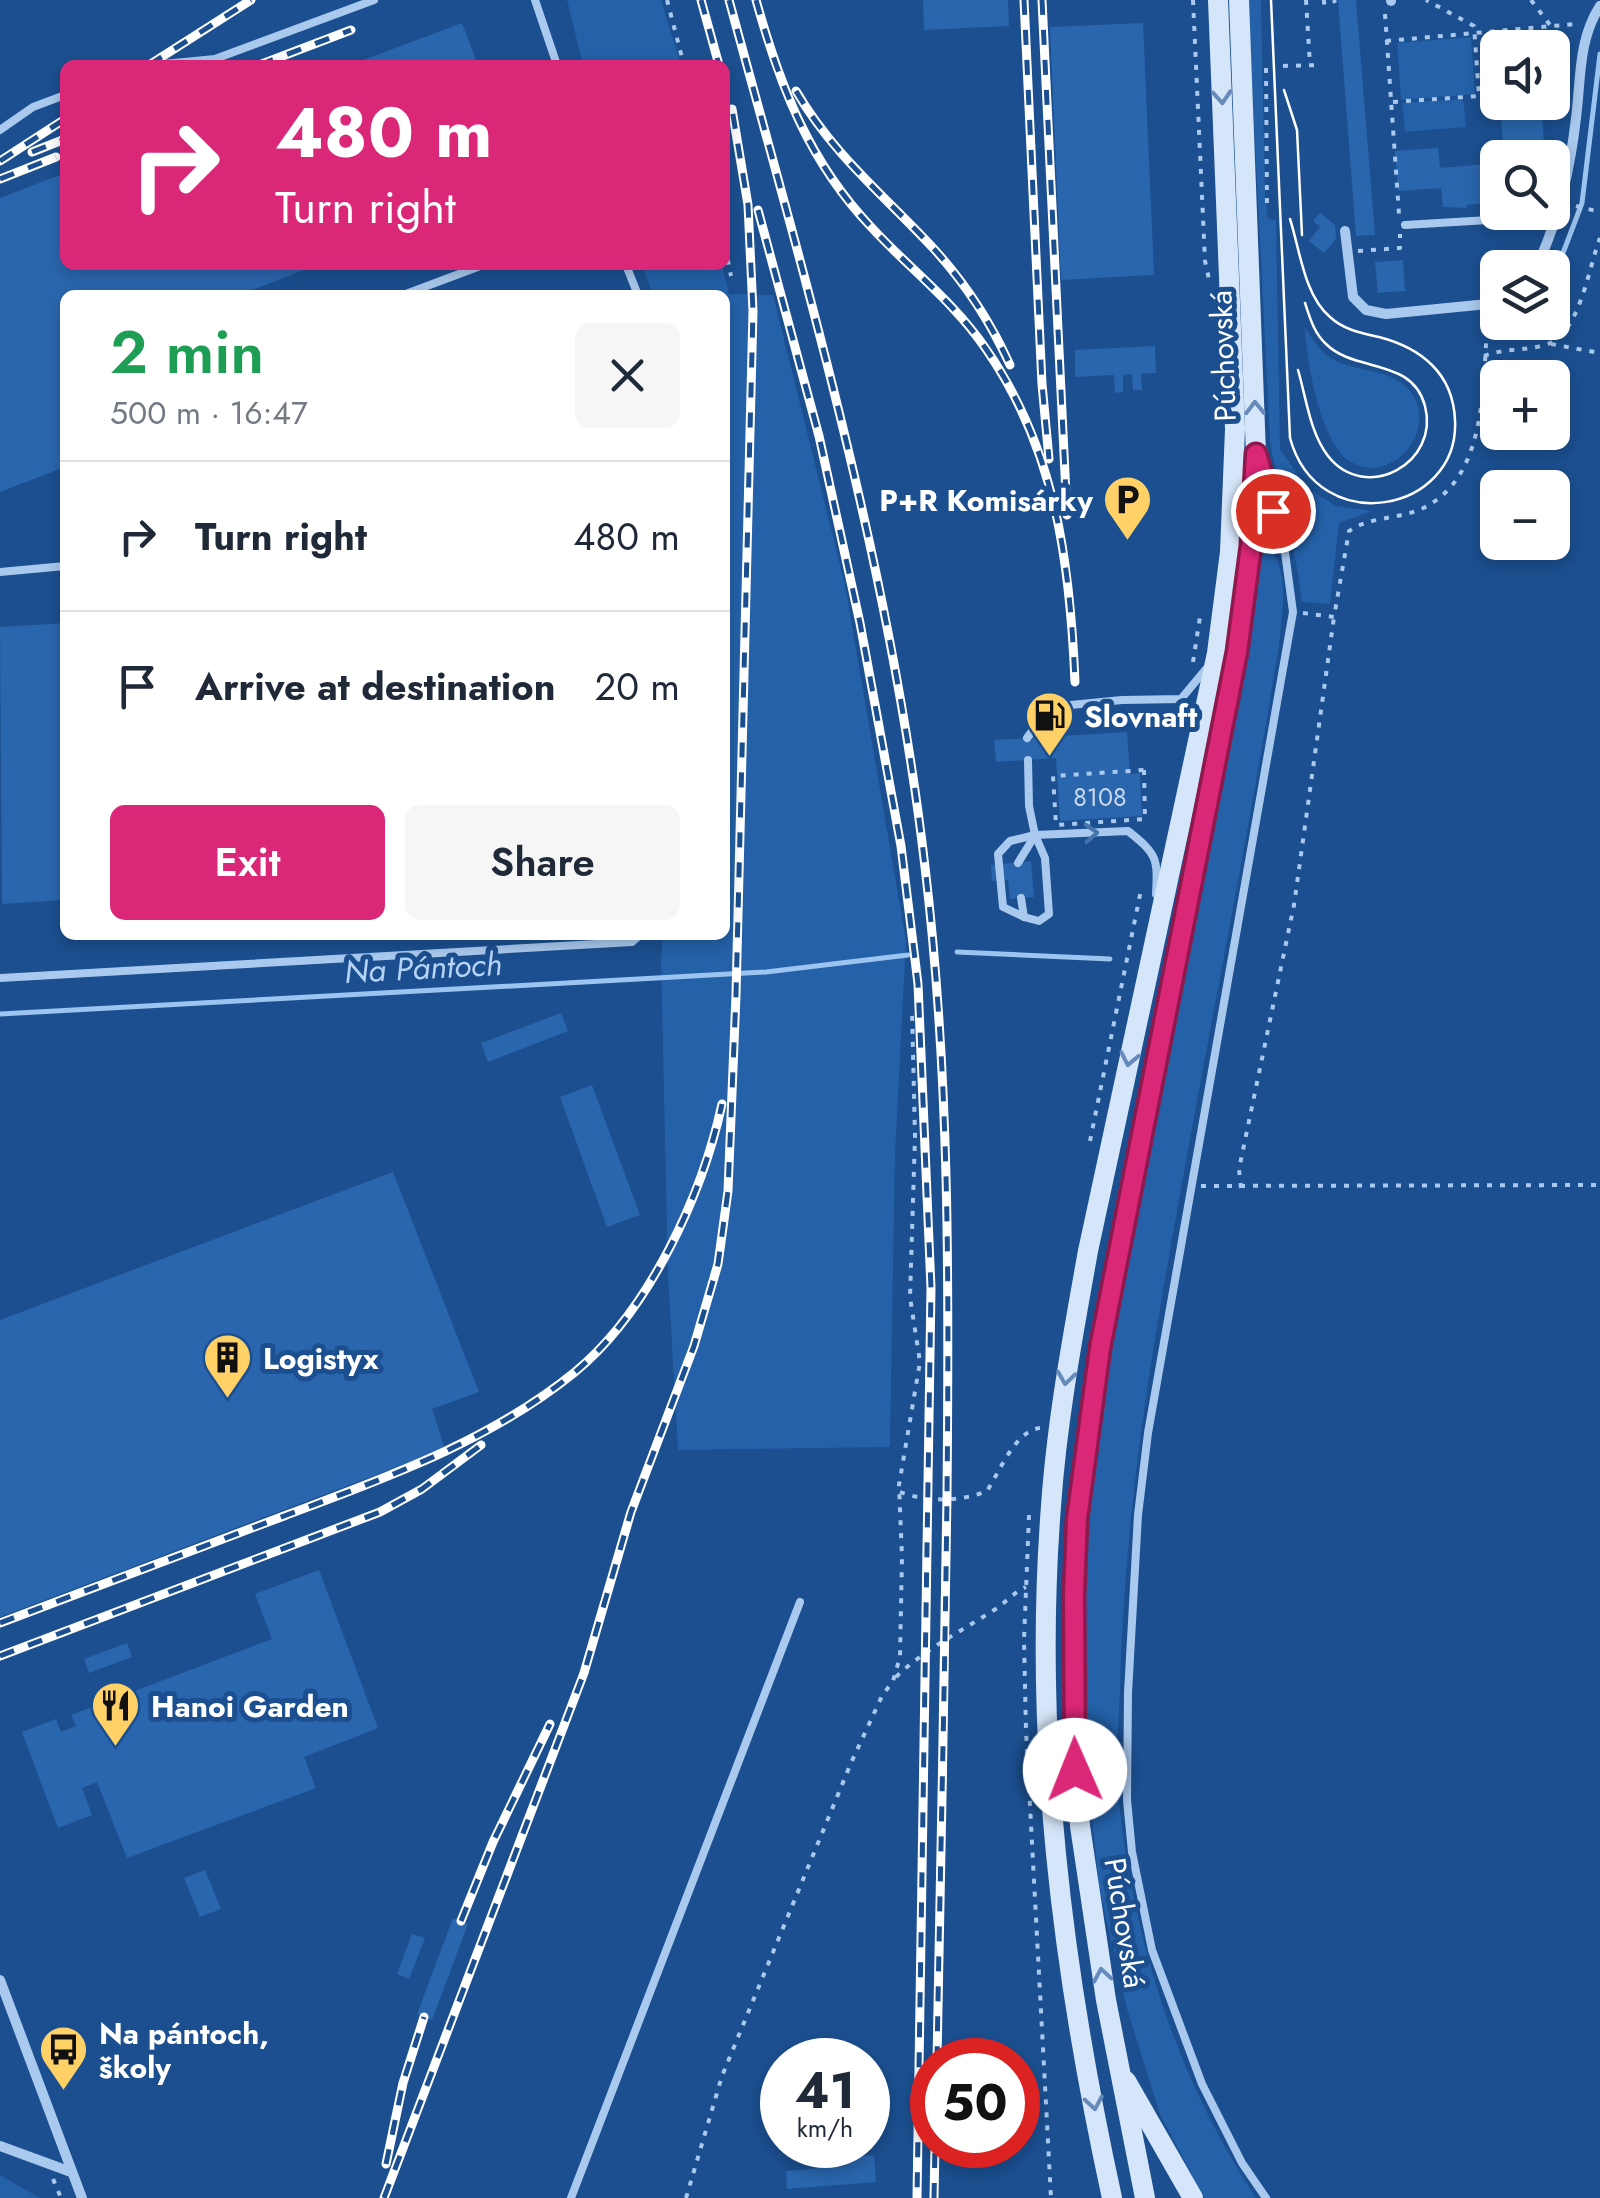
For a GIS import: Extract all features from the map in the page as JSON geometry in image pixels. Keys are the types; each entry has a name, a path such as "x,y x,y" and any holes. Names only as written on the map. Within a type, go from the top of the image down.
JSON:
{"main road":[{"name":"Púchovská","path":"1112,2198 1058,1894 1045,1694 1046,1575 1060,1424 1088,1251 1217,653 1230,552 1235,429 1218,0"},
{"name":"Púchovská","path":"1145,2198 1088,1888 1075,1770 1074,1594 1080,1500 1106,1312 1237,652 1251,546 1256,454 1239,0"},
{"path":"1058,1894 1088,1888"},
{"path":"1120,2071 1193,2198"}],"street":[{"path":"1570,165 1584,40 1600,6"},
{"path":"1345,231 1353,297 1366,310 1386,314 1480,304"},
{"path":"0,1980 82,2198"},
{"path":"0,2146 72,2172"}],"lane":[{"path":"204,60 374,0"},
{"path":"535,0 555,60"},
{"path":"0,130 32,107 60,97"},
{"path":"1405,225 1480,221"},
{"path":"416,290 470,270"},
{"path":"1256,454 1284,545 1293,612 1148,1433 1138,1515 1128,1693 1127,1800 1141,1902 1166,1994 1202,2084 1242,2163 1266,2198"},
{"path":"0,572 60,566"},
{"path":"1028,738 1050,707 1182,699 1217,653"},
{"path":"1028,760 1029,806 1035,836 1045,858 1049,914 1039,921 1004,908 998,854 1010,841 1035,836 1128,831 1153,850 1157,866 1141,1002"},
{"path":"1018,863 1025,846 1035,836"},
{"path":"1021,898 1024,917"},
{"path":"0,978 634,940"},
{"path":"571,2198 800,1602"}],"path":[{"path":"667,0 683,60"},
{"path":"1192,0 1204,261 1211,290"},
{"path":"1306,0 1310,65"},
{"path":"1391,0 1384,2 1399,216"},
{"path":"1391,102 1479,96 1474,26 1426,0"},
{"path":"1532,0 1550,25"},
{"path":"1386,41 1590,23"},
{"path":"1283,66 1321,65"},
{"path":"1266,68 1269,192"},
{"path":"1570,204 1600,212"},
{"path":"1550,344 1565,333 1575,316 1600,238"},
{"path":"1363,251 1395,248"},
{"path":"729,270 730,276"},
{"path":"1241,1188 1239,1169 1294,904 1349,532 1357,525 1399,517 1431,504 1461,472 1475,439 1487,340"},
{"path":"1484,356 1550,344 1600,353"},
{"path":"1188,691 1201,612"},
{"path":"1293,612 1334,617"},
{"path":"1144,770 1145,819 1056,825 1053,776 1144,770"},
{"path":"1128,958 1143,882"},
{"path":"893,1681 900,1657 900,1492 920,1362 910,1298 915,1136 912,1010"},
{"path":"1192,1186 1600,1185"},
{"path":"900,1492 920,1499 987,1490 1019,1439 1029,1430 1040,1428"},
{"path":"686,2198 722,2076 882,1696 917,1658 1026,1587"},
{"path":"1040,1952 1051,2198"}],"shaded area":[{"path":"567,0 661,0 679,60 582,60"},
{"path":"1248,0 1261,0 1265,194 1268,219 1276,220 1280,449 1307,488 1336,506 1372,511 1339,523 1330,604 1302,602 1270,441"},
{"path":"1471,37 1475,94 1401,100 1397,43"},
{"path":"1463,99 1466,127 1405,132 1402,103"},
{"path":"644,270 723,270 728,290 651,290"},
{"path":"730,294 773,295 845,585 906,941 895,1154 890,1447 678,1450 668,1275 663,940 730,940"},
{"path":"1305,327 1331,358 1387,375 1412,394 1419,408 1419,423 1407,451 1395,461 1381,467 1366,467 1340,453 1317,401"},
{"path":"1271,550 1283,583 1279,645 1148,1383 1127,1557 1117,1741 1117,1780 1134,1900 1162,2004 1203,2104 1256,2198 1204,2198 1160,2114 1127,2009 1099,1886 1088,1779 1083,1625 1092,1484 1107,1375 1207,851 1242,693 1261,557"},
{"path":"0,2175 40,2198 0,2198"}],"building":[{"path":"923,0 1008,0 1009,26 924,30"},
{"path":"1338,0 1356,0 1375,235 1356,236"},
{"path":"462,23 476,60 363,60"},
{"path":"1143,23 1154,275 1061,280 1050,27"},
{"path":"1501,120 1542,120 1544,140 1503,140"},
{"path":"1438,148 1440,168 1480,165 1480,204 1467,208 1443,207 1441,188 1398,191 1395,151"},
{"path":"60,175 60,270 304,270 252,290 60,290 60,469 0,492 0,198"},
{"path":"1320,213 1335,225 1336,239 1324,253 1309,241 1320,227 1313,221"},
{"path":"1403,260 1405,291 1378,293 1375,262"},
{"path":"1155,346 1156,373 1141,374 1142,390 1133,390 1132,374 1123,375 1123,392 1115,393 1114,375 1075,377 1075,350"},
{"path":"60,623 60,900 2,904 0,627"},
{"path":"1127,732 1130,774 1140,773 1142,816 1060,821 1056,758 996,762 994,740"},
{"path":"1031,861 1034,897 1010,899 1008,880 992,881 991,865"},
{"path":"561,1013 568,1031 488,1062 481,1043"},
{"path":"592,1085 640,1215 607,1227 560,1097"},
{"name":"Logistyx","path":"393,1172 479,1392 432,1409 445,1449 0,1617 0,1320"},
{"path":"319,1570 378,1728 304,1757 316,1788 127,1858 97,1782 82,1788 92,1815 58,1828 22,1732 56,1719 61,1732 76,1726 71,1715 272,1639 255,1594"},
{"path":"127,1643 132,1657 89,1673 84,1659"},
{"path":"205,1870 221,1909 200,1917 184,1878"},
{"path":"453,1918 468,1924 432,2020 417,2014"},
{"path":"412,1934 425,1938 409,1979 397,1974"},
{"path":"875,2168 876,2182 787,2189 786,2171"}],"waterway":[{"name":"Na Pántoch","path":"1564,250 1582,203 1600,54"},
{"name":"Na Pántoch","path":"957,952 1110,959"},
{"name":"Na Pántoch","path":"0,1014 766,972 908,955"}],"tram line":[{"path":"1271,0 1290,438 1305,470 1328,491 1356,502 1385,502 1412,493 1435,476 1450,452 1455,420 1448,389 1421,356 1394,342 1347,328 1321,308 1304,271 1290,219"},
{"path":"1284,90 1297,130 1302,235"},
{"path":"1298,370 1317,437 1328,456 1344,470 1361,476 1379,476 1411,460 1422,445 1427,426 1418,390 1396,372 1352,359 1326,344 1315,330 1305,303"}],"railway":[{"path":"157,60 251,0"},
{"path":"701,0 718,60"},
{"path":"729,0 816,322 869,538 910,757 933,945 943,1102 948,1338 937,2038"},
{"path":"756,0 787,93 831,177 872,228 973,332 1010,387 1029,427 1044,467 1063,551 1075,682"},
{"path":"1024,0 1049,459"},
{"path":"1042,0 1067,515"},
{"path":"272,60 351,30"},
{"path":"796,91 843,156 956,276 986,319 1010,365"},
{"path":"384,2198 584,1673 631,1512 694,1346 718,1264 728,1191 736,995 753,311 748,205 732,109"},
{"path":"0,161 60,122"},
{"path":"32,152 60,141"},
{"path":"0,179 56,157"},
{"path":"758,210 819,436 860,623 901,846 918,984 931,1288 917,2198"},
{"path":"0,1623 398,1472 472,1438 542,1397 602,1347 649,1285 701,1176 722,1104"},
{"path":"0,1656 380,1512 422,1489 481,1445"},
{"path":"461,1921 493,1842 550,1724"},
{"path":"386,2164 403,2083 424,2017"},
{"path":"934,2198 935,2168"}],"place":[{"name":"P+R Komisárky","path":"1128,542"},
{"name":"Slovnaft","path":"1049,758"},
{"name":"Logistyx","path":"228,1400"},
{"name":"Hanoi Garden","path":"116,1748"},
{"name":"Na pántoch, školy","path":"64,2092"}],"route":[{"path":"1075,1770 1074,1594 1084,1460 1106,1312 1237,652 1251,546 1256,454 1273,511"}]}
